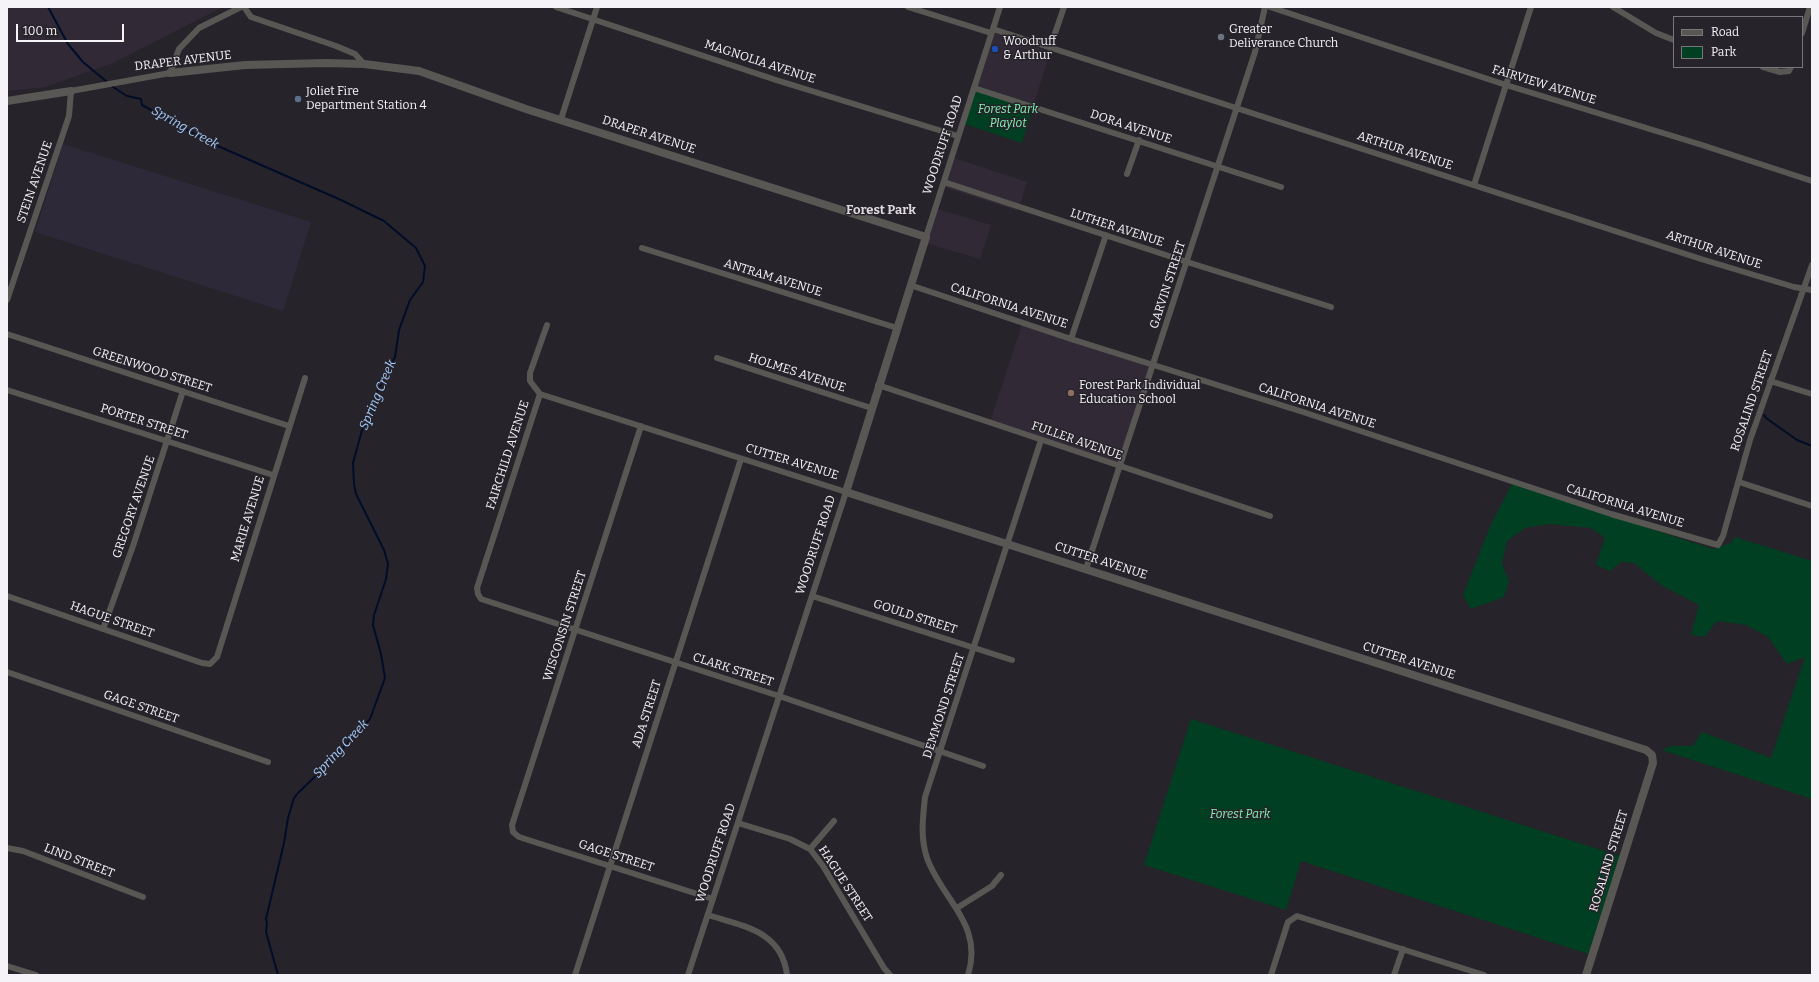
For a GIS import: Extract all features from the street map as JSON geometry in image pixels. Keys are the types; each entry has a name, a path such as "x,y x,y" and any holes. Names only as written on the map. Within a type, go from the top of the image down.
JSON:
{"street":[{"path":"170,73 178,49 199,28 241,7"},
{"path":"244,7 251,17 336,46 355,54 364,64"},
{"name":"MAGNOLIA AVENUE","path":"556,7 776,80 958,136"},
{"path":"561,119 597,7"},
{"name":"ARTHUR AVENUE","path":"908,7 1050,48 1237,107 1701,259 1804,290 1812,290"},
{"name":"WOODRUFF ROAD","path":"688,975 846,492 878,385 1000,7"},
{"path":"1050,48 1064,7"},
{"name":"GARVIN STREET","path":"1086,569 1237,107 1254,52 1265,7"},
{"name":"FAIRVIEW AVENUE","path":"1270,7 1506,85 1702,145 1812,181"},
{"path":"1474,185 1531,7"},
{"path":"1613,7 1656,33 1673,40"},
{"path":"1803,30 1810,7"},
{"name":"DRAPER AVENUE","path":"7,101 170,73 245,65 364,64 419,71 561,119 926,237"},
{"path":"1766,68 1780,72 1790,69"},
{"name":"DORA AVENUE","path":"974,88 1281,187"},
{"name":"STEIN AVENUE","path":"7,300 69,116 71,91"},
{"path":"1127,174 1138,140"},
{"name":"LUTHER AVENUE","path":"944,182 1187,262 1330,307"},
{"path":"1071,339 1106,235"},
{"name":"ANTRAM AVENUE","path":"642,248 897,328"},
{"name":"ROSALIND STREET","path":"1718,546 1723,536 1750,440 1770,380 1812,265"},
{"name":"CALIFORNIA AVENUE","path":"910,285 1071,339 1303,412 1611,514 1718,546"},
{"name":"FAIRCHILD AVENUE","path":"478,594 477,588 540,394 530,381 530,373 547,325"},
{"name":"GREENWOOD STREET","path":"7,334 290,426"},
{"name":"HOLMES AVENUE","path":"717,358 871,408"},
{"name":"MARIE AVENUE","path":"210,664 217,657 304,378"},
{"path":"1770,380 1812,394"},
{"name":"FULLER AVENUE","path":"878,385 1270,516"},
{"name":"PORTER STREET","path":"7,390 273,475"},
{"name":"GREGORY AVENUE","path":"103,629 168,441 183,391"},
{"name":"CUTTER AVENUE","path":"540,394 1007,543 1646,750 1652,755"},
{"name":"WISCONSIN STREET","path":"513,832 512,825 641,426"},
{"name":"DEMMOND STREET","path":"968,975 973,950 969,931 936,876 927,857 922,830 925,797 1041,440"},
{"name":"ADA STREET","path":"575,975 741,459"},
{"path":"1739,482 1812,506"},
{"name":"CLARK STREET","path":"478,594 481,599 575,631 779,696 983,766"},
{"name":"HAGUE STREET","path":"7,596 202,663 210,664"},
{"name":"GOULD STREET","path":"812,596 1012,660"},
{"name":"GAGE STREET","path":"7,672 268,762"},
{"name":"ROSALIND STREET","path":"1586,975 1653,763 1652,755"},
{"path":"810,849 834,821"},
{"name":"HAGUE STREET","path":"738,823 790,839 810,849 823,866 884,968 890,975"},
{"name":"GAGE STREET","path":"513,832 519,837 713,899"},
{"name":"LIND STREET","path":"7,848 23,851 142,897"},
{"path":"956,908 992,886 1001,875"},
{"path":"708,915 752,929 766,937 779,948 786,966 787,975"},
{"path":"1271,975 1288,922 1297,916 1484,975"},
{"path":"1394,975 1403,949"},
{"path":"7,966 36,975"}],"shaded area":[{"path":"7,7 223,7 113,63 45,87 7,91"},
{"path":"994,33 1050,52 1034,104 977,86"},
{"path":"63,144 311,222 283,311 35,232"},
{"path":"954,158 1027,182 1018,211 944,187"},
{"path":"937,209 991,225 980,259 926,243"},
{"name":"Forest Park Individual Education School","path":"1022,324 1151,365 1119,465 990,422"}],"green space":[{"name":"Forest Park Playlot","path":"977,86 1034,104 1022,143 965,124"},
{"path":"1512,484 1713,549 1731,543 1735,537 1812,561 1812,799 1662,750 1671,746 1693,746 1702,732 1771,758 1805,657 1787,664 1768,637 1746,625 1717,621 1704,637 1691,635 1699,605 1661,585 1634,563 1621,562 1610,571 1596,565 1605,538 1591,528 1549,524 1525,528 1507,541 1502,563 1509,582 1504,597 1471,609 1463,595 1491,524"},
{"name":"Forest Park","path":"1191,719 1620,856 1588,954 1301,861 1286,910 1144,865"}],"waterway":[{"name":"Spring Creek","path":"48,7 68,44 83,62 107,82"},
{"name":"Spring Creek","path":"110,85 127,96 141,99 142,105 211,143 341,200 384,221 416,248 425,266 423,282 410,300 399,330 395,357 376,394 364,423 353,463 356,494 384,550 388,564 386,579 374,615 373,625 381,654 385,678 370,719 294,798 288,818 284,843 266,919 266,932 278,975"},
{"path":"1764,415 1797,440 1812,446"}],"place":[{"name":"Greater Deliverance Church","path":"1221,37"},
{"name":"Woodruff & Arthur","path":"995,49"},
{"name":"Joliet Fire Department Station 4","path":"298,99"},
{"name":"Forest Park Individual Education School","path":"1071,393"}],"district":[{"name":"Forest Park","path":"881,210"}]}
